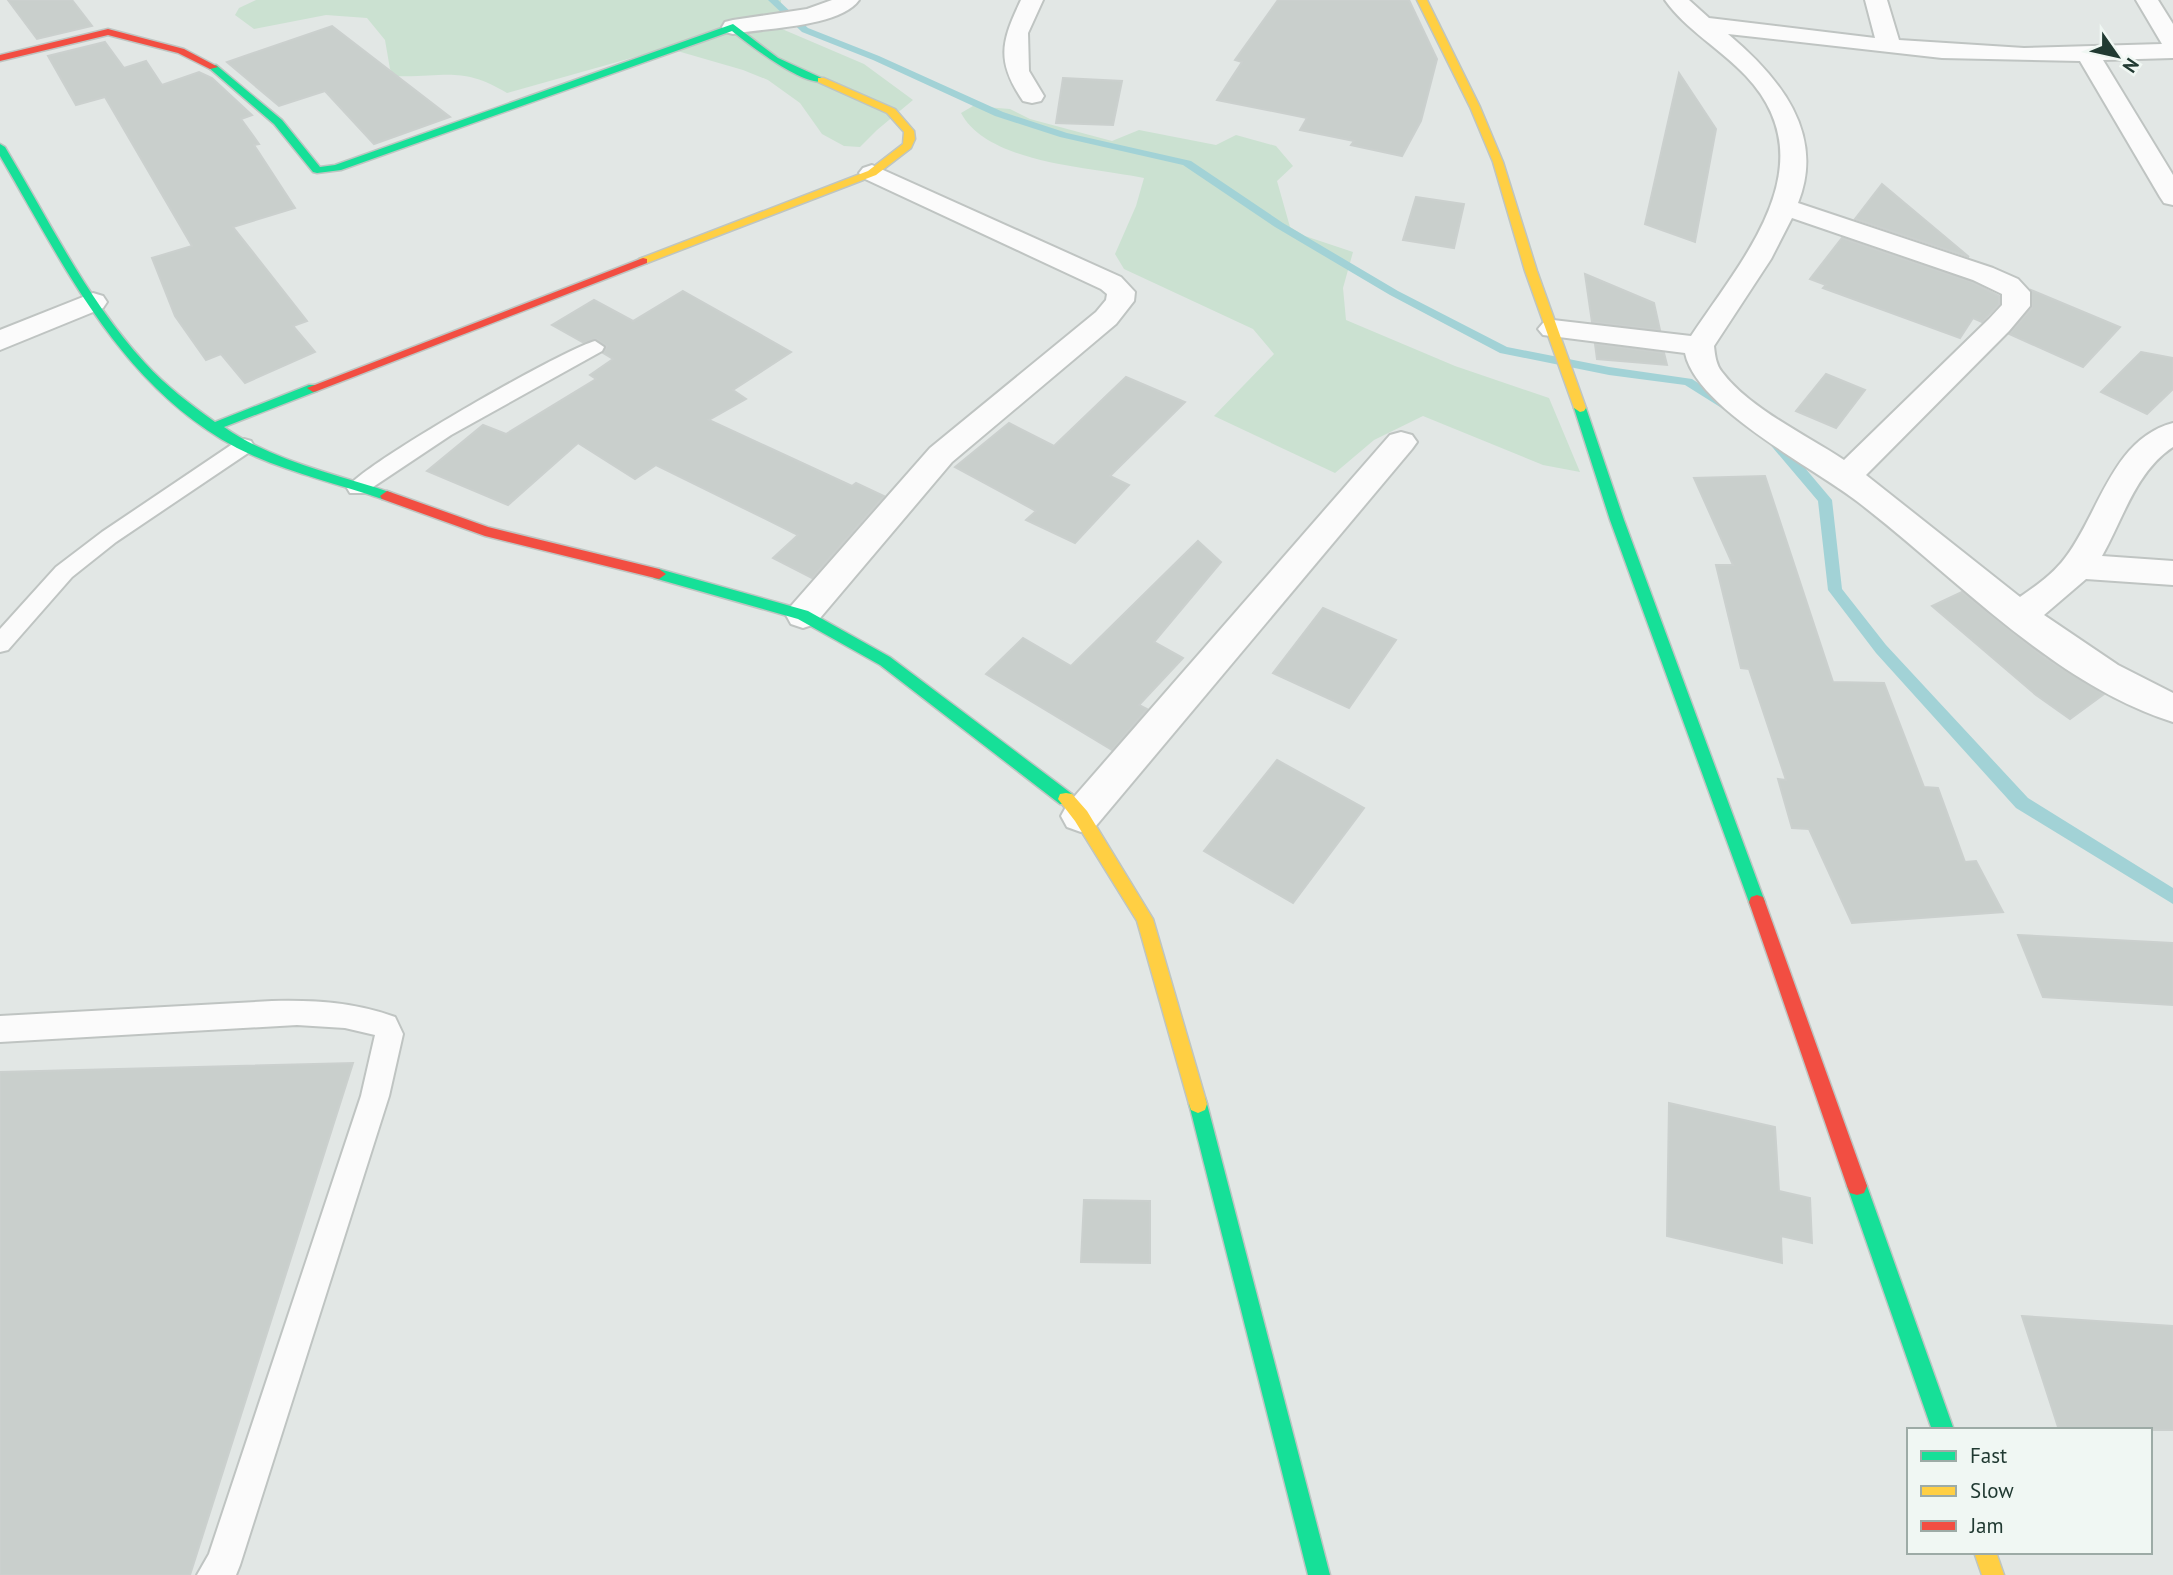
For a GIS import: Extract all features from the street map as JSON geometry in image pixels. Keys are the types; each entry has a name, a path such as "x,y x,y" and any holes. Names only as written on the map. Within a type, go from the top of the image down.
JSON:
{"street":[{"path":"0,58 108,32 181,51 221,71 278,122 317,170 349,163 733,27 763,20 816,14 848,0"},
{"path":"1032,0 1017,33 1017,71 1032,96"},
{"path":"1422,0 1475,107 1498,162 1531,271 1570,376 1617,520 1740,850 1942,1428"},
{"path":"1676,0 1751,68 1775,96 1794,139 1795,163 1785,207 1755,261 1699,346 1701,361 1710,378 1738,403 1845,477 2018,616 2120,684 2173,708"},
{"path":"1876,0 1889,46"},
{"path":"2147,0 2173,43"},
{"path":"1700,24 1889,46 2025,55 2173,51"},
{"path":"213,427 872,173 909,148 912,138 904,120 891,111 775,60 733,27"},
{"path":"2086,52 2173,197"},
{"path":"0,147 29,194 58,252 111,331 141,369 180,405 244,446 485,531 683,580 803,615 885,661 1064,797 1081,816 1145,919 1217,1170 1284,1450 1319,1575"},
{"path":"803,615 942,455 1106,318 1120,301 1121,292 1111,283 872,173"},
{"path":"1785,207 1983,274 2008,285 2016,292 2016,306 1999,325 1845,477"},
{"path":"0,341 93,302"},
{"path":"1556,337 1699,346"},
{"path":"2018,616 2059,587 2078,566 2122,484 2144,455 2173,433"},
{"path":"1081,816 1401,442"},
{"path":"2078,566 2173,573"},
{"path":"1986,1554 1993,1575"}],"lane":[{"path":"358,488 388,465 482,406 595,347"},
{"path":"0,645 64,572 109,537 244,446"},
{"path":"0,1029 347,1014 376,1021 385,1026 389,1034 375,1096 223,1565 214,1575"}],"green space":[{"path":"256,0 781,0 782,29 864,64 913,100 860,147 844,146 822,134 800,103 768,80 667,48 507,93 491,84 464,76 394,76 390,69 385,40 367,18 326,15 254,29 235,15 239,8"},
{"path":"973,106 1010,109 1030,119 1112,141 1139,130 1216,145 1236,135 1276,146 1293,166 1277,181 1290,227 1305,236 1353,252 1343,288 1346,320 1455,366 1549,398 1580,472 1543,465 1423,416 1374,440 1335,473 1214,416 1274,354 1253,329 1124,269 1115,254 1136,206 1144,178 1070,166 1017,153 974,130 961,113"}],"building":[{"path":"8,0 72,0 92,26 37,39"},
{"path":"1278,0 1409,0 1437,59 1421,121 1402,156 1351,145 1354,141 1300,130 1307,118 1217,100 1242,62 1235,60"},
{"path":"332,26 450,117 374,144 325,91 279,106 227,62"},
{"path":"105,42 124,68 146,61 162,85 199,72 212,78 252,115 241,119 259,144 254,145 295,208 233,227 307,321 293,326 315,352 245,383 221,354 206,360 175,316 152,258 192,246 105,97 76,105 48,56"},
{"path":"1679,73 1716,129 1695,242 1645,224"},
{"path":"1063,78 1122,81 1113,125 1056,123"},
{"path":"1882,184 1969,257 1855,219"},
{"path":"1416,197 1464,204 1454,248 1403,240"},
{"path":"1842,238 1972,282 1999,296 1999,304 1982,322 1973,318 1960,338 1823,288 1826,285 1810,279"},
{"path":"1585,274 1654,303 1660,330 1592,322"},
{"path":"2031,290 2120,327 2083,367 2009,334 2032,308"},
{"path":"683,291 791,352 733,390 746,399 709,420 852,486 856,483 884,496 812,578 773,558 798,535 656,465 635,479 578,443 508,505 427,471 483,425 506,434 596,379 590,375 613,359 603,353 607,346 596,339 584,343 552,325 594,300 633,321"},
{"path":"1595,344 1664,353 1667,365 1597,359"},
{"path":"2141,352 2173,358 2173,389 2147,414 2101,392"},
{"path":"1826,374 1865,390 1836,428 1796,411"},
{"path":"1126,377 1185,402 1110,476 1129,485 1075,543 1026,520 1036,511 955,467 1009,423 1054,446"},
{"path":"1765,476 1833,682 1884,683 1924,787 1938,788 1965,862 1976,861 2003,912 1852,923 1809,829 1792,828 1778,779 1786,780 1749,669 1741,668 1716,565 1733,565 1694,478"},
{"path":"1198,541 1221,562 1154,642 1183,658 1139,705 1147,709 1112,750 986,674 1023,638 1071,666"},
{"path":"1962,592 2045,658 2104,694 2070,719 2036,695 1932,606"},
{"path":"1323,608 1396,640 1349,708 1273,673"},
{"path":"1277,760 1364,808 1293,903 1204,851"},
{"path":"2018,935 2173,943 2173,1005 2043,997"},
{"path":"353,1063 190,1575 0,1575 0,1072"},
{"path":"1669,1103 1775,1127 1779,1191 1810,1198 1812,1243 1781,1236 1782,1263 1667,1236"},
{"path":"1084,1200 1150,1201 1150,1263 1081,1262"},
{"path":"2022,1316 2173,1326 2173,1430 2058,1428"}],"waterway":[{"path":"773,0 805,30 876,58 999,114 1064,135 1187,163 1279,225 1394,293 1504,350 1609,371 1688,382 1732,409"},
{"path":"1773,439 1825,500 1835,590 1881,649 2022,803 2173,897"}],"traffic: fast":[{"path":"213,67 278,122 317,170 337,168 733,27 775,60 821,80"},
{"path":"0,147 89,299 141,367 173,397 246,447 387,496"},
{"path":"213,427 313,388"},
{"path":"1580,408 1617,520 1757,902"},
{"path":"659,574 803,615 885,661 1066,799"},
{"path":"1198,1104 1319,1575"},
{"path":"1857,1186 1942,1428"}],"traffic: slow":[{"path":"1422,0 1475,107 1498,162 1531,271 1580,408"},
{"path":"643,261 872,173 907,146 909,131 891,111 821,80"},
{"path":"1066,799 1081,816 1145,919 1198,1104"},
{"path":"1986,1554 1993,1575"}],"traffic: jam":[{"path":"0,58 108,32 181,51 213,67"},
{"path":"313,388 643,261"},
{"path":"387,496 485,531 659,574"},
{"path":"1757,902 1857,1186"}]}
